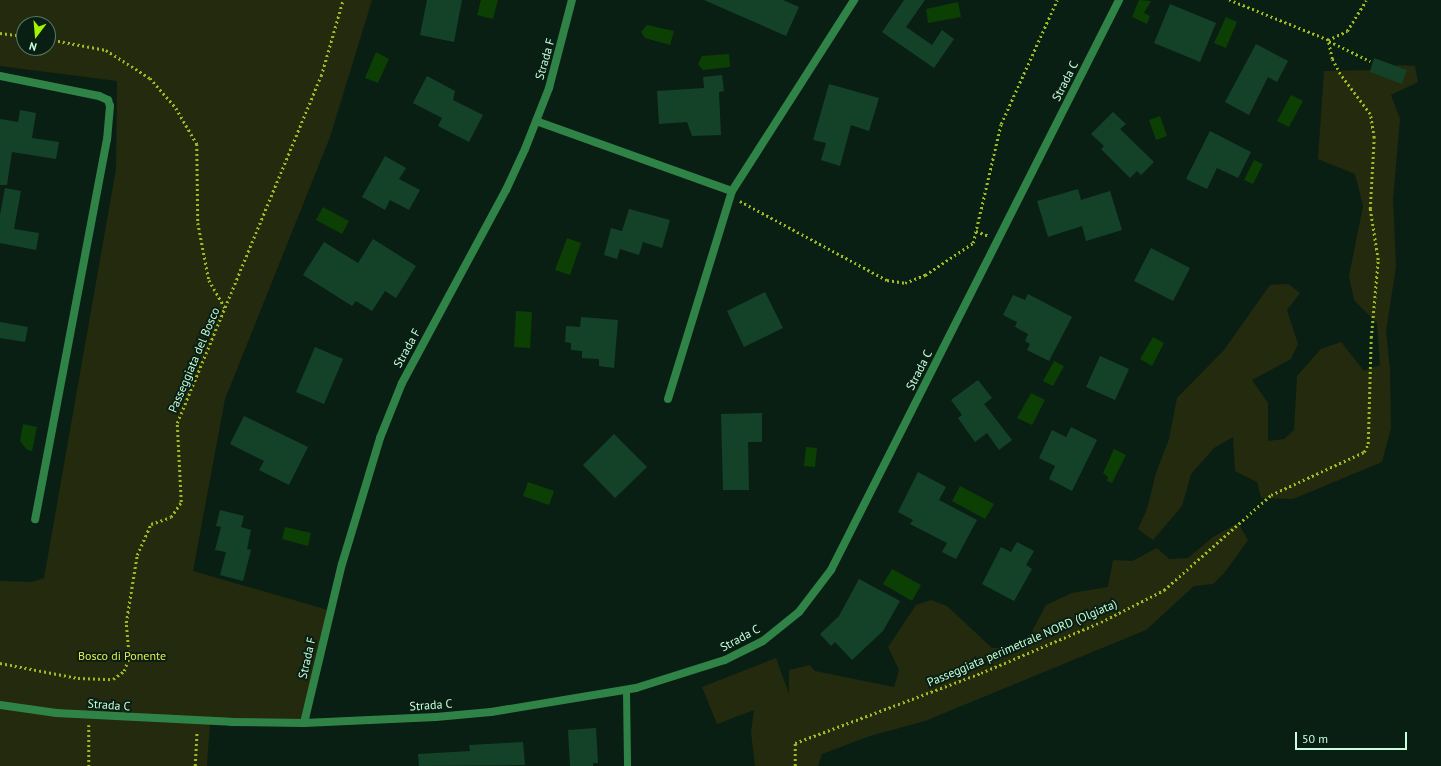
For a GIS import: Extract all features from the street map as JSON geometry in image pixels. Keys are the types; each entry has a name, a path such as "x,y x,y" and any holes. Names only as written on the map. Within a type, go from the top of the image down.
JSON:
{"street":[{"name":"Strada F","path":"304,724 342,564 390,411 414,359 506,190 536,121 555,67 572,0"},
{"path":"668,400 732,192 854,0"},
{"name":"Strada C","path":"0,706 89,715 196,721 304,724 491,712 626,690 691,672 745,651 782,627 816,591 831,570 1119,0"},
{"path":"0,76 99,96 108,100 110,106 107,139 35,519"},
{"path":"536,121 732,192"}],"lane":[{"path":"626,690 627,766"}],"path":[{"name":"Passeggiata del Bosco","path":"0,663 78,678 112,680 124,671 129,657 126,623 137,555 151,524 171,516 181,502 177,423 226,310 259,222 321,76 343,0"},
{"path":"732,192 744,204 888,280 905,283 925,275 973,243 1001,124 1057,0"},
{"path":"1229,0 1328,40 1370,61"},
{"path":"1328,40 1347,31 1366,0"},
{"path":"0,33 16,35"},
{"name":"Passeggiata perimetrale NORD (Olgiata)","path":"795,766 795,743 981,673 1101,622 1164,590 1271,495 1364,452 1368,444 1371,338 1378,260 1370,209 1374,138 1370,114 1340,74 1332,59 1328,40"},
{"path":"56,41 106,50 150,78 176,108 197,144 198,223 209,280 226,310"},
{"path":"89,715 89,766"},
{"path":"195,766 196,721"}],"green space":[{"name":"Bosco di Ponente","path":"0,0 372,0 330,137 225,399 193,571 328,610 304,723 210,722 207,766 0,766 0,581 32,582 44,578 116,169 117,81 0,66"},
{"path":"1399,65 1415,66 1418,82 1391,95 1400,119 1393,199 1396,267 1386,331 1390,370 1391,428 1382,462 1293,499 1261,498 1257,482 1235,471 1233,437 1214,448 1191,474 1182,506 1153,540 1138,529 1147,509 1156,473 1169,439 1177,398 1224,350 1270,285 1288,284 1300,293 1287,310 1298,344 1291,359 1252,380 1268,403 1268,441 1284,439 1294,430 1297,376 1321,349 1341,342 1364,371 1380,365 1377,323 1354,300 1349,276 1363,206 1355,174 1318,159 1324,71 1379,70"},
{"path":"1238,523 1248,540 1225,572 1213,584 1194,586 1146,630 925,721 870,736 822,754 818,766 755,766 751,732 754,710 717,724 702,687 776,658 789,694 789,670 810,665 815,671 894,687 899,670 888,647 916,605 931,600 947,606 992,648 1013,648 1031,633 1046,605 1072,593 1108,587 1113,560 1132,561 1157,548 1169,559 1188,558 1213,537"}],"shaded area":[{"path":"481,0 498,0 493,19 477,15"},
{"path":"1139,0 1151,1 1144,13 1150,16 1147,24 1132,17"},
{"path":"958,2 961,17 928,23 926,9"},
{"path":"1226,17 1237,22 1226,48 1214,43"},
{"path":"647,25 674,31 670,45 645,38 641,32"},
{"path":"376,52 389,59 378,83 365,78"},
{"path":"729,54 730,67 703,70 698,64 702,56"},
{"path":"1291,95 1303,101 1289,127 1277,121"},
{"path":"1160,116 1167,136 1156,140 1149,120"},
{"path":"1254,160 1263,164 1253,184 1244,180"},
{"path":"323,207 349,221 342,234 316,220"},
{"path":"567,238 581,243 570,275 555,270"},
{"path":"516,311 532,312 530,348 514,347"},
{"path":"1153,337 1164,343 1152,366 1140,359"},
{"path":"1054,361 1064,366 1053,386 1043,381"},
{"path":"1031,393 1045,400 1032,425 1017,418"},
{"path":"23,424 37,427 32,451 27,450 20,441"},
{"path":"806,447 817,448 815,467 804,466"},
{"path":"1114,449 1126,455 1112,483 1107,481 1108,477 1103,473"},
{"path":"528,482 554,491 549,505 523,496"},
{"path":"960,486 994,504 985,519 952,501"},
{"path":"285,527 311,533 308,546 282,539"},
{"path":"892,569 921,585 912,601 883,584"}],"building":[{"path":"427,0 462,0 454,42 420,35"},
{"path":"704,0 783,0 799,7 786,36"},
{"path":"904,0 925,0 906,27 932,45 942,30 954,39 934,68 882,32"},
{"path":"1170,4 1216,23 1200,62 1154,43"},
{"path":"1256,44 1288,61 1277,82 1268,77 1249,115 1225,102"},
{"path":"1374,58 1407,70 1402,84 1370,72"},
{"path":"722,75 724,91 719,92 721,135 692,136 687,122 659,124 657,91 704,88 703,77"},
{"path":"427,76 455,91 453,100 483,115 469,142 438,126 442,118 413,103"},
{"path":"829,84 879,98 869,131 851,125 840,166 821,160 826,143 813,140"},
{"path":"20,110 36,113 32,138 59,142 56,159 12,152 7,185 0,185 0,119 18,122"},
{"path":"1113,112 1126,124 1120,129 1154,162 1141,175 1137,171 1130,178 1101,149 1104,146 1091,134"},
{"path":"1210,131 1251,152 1238,178 1217,168 1207,189 1186,179"},
{"path":"385,156 406,168 399,179 420,190 409,210 390,200 385,210 362,197"},
{"path":"5,188 21,191 14,229 39,233 36,250 0,243 0,215"},
{"path":"1078,189 1081,200 1110,191 1122,230 1086,241 1082,226 1048,237 1037,201"},
{"path":"629,209 670,220 662,248 643,242 639,255 620,249 617,259 604,255 611,228 622,231"},
{"path":"373,239 416,266 396,298 385,291 372,311 356,301 352,306 303,275 324,242 358,263"},
{"path":"1151,248 1190,268 1173,301 1134,281"},
{"path":"765,292 783,328 744,347 727,311"},
{"path":"1028,294 1072,317 1049,361 1027,350 1030,344 1025,341 1028,334 1015,327 1017,322 1003,315 1013,295 1025,300"},
{"path":"581,317 618,320 614,368 599,366 599,359 582,358 582,351 571,350 571,343 565,342 566,326 580,327"},
{"path":"0,322 28,327 25,342 0,338"},
{"path":"315,347 343,359 324,404 296,392"},
{"path":"1100,356 1129,369 1115,400 1086,387"},
{"path":"978,380 992,398 984,404 1012,440 999,450 987,433 975,442 958,418 962,415 951,400"},
{"path":"762,413 762,442 748,442 749,490 723,490 721,414"},
{"path":"244,416 308,447 289,485 259,470 264,461 230,444"},
{"path":"1071,427 1097,440 1072,491 1049,479 1055,466 1039,458 1052,430 1066,437"},
{"path":"614,434 647,467 615,498 583,465"},
{"path":"918,472 946,487 939,500 977,520 956,559 942,552 947,543 910,524 913,520 898,512"},
{"path":"220,510 244,516 241,527 251,530 247,549 251,550 243,581 220,575 226,552 215,550 221,527 216,526"},
{"path":"1017,542 1034,551 1026,565 1032,569 1014,601 982,584 1001,547 1011,552"},
{"path":"859,579 900,601 883,631 852,660 835,642 831,646 820,634 839,616"},
{"path":"596,728 598,763 593,763 593,766 570,766 568,730"},
{"path":"523,742 525,765 419,766 418,754 470,751 469,745"}]}
